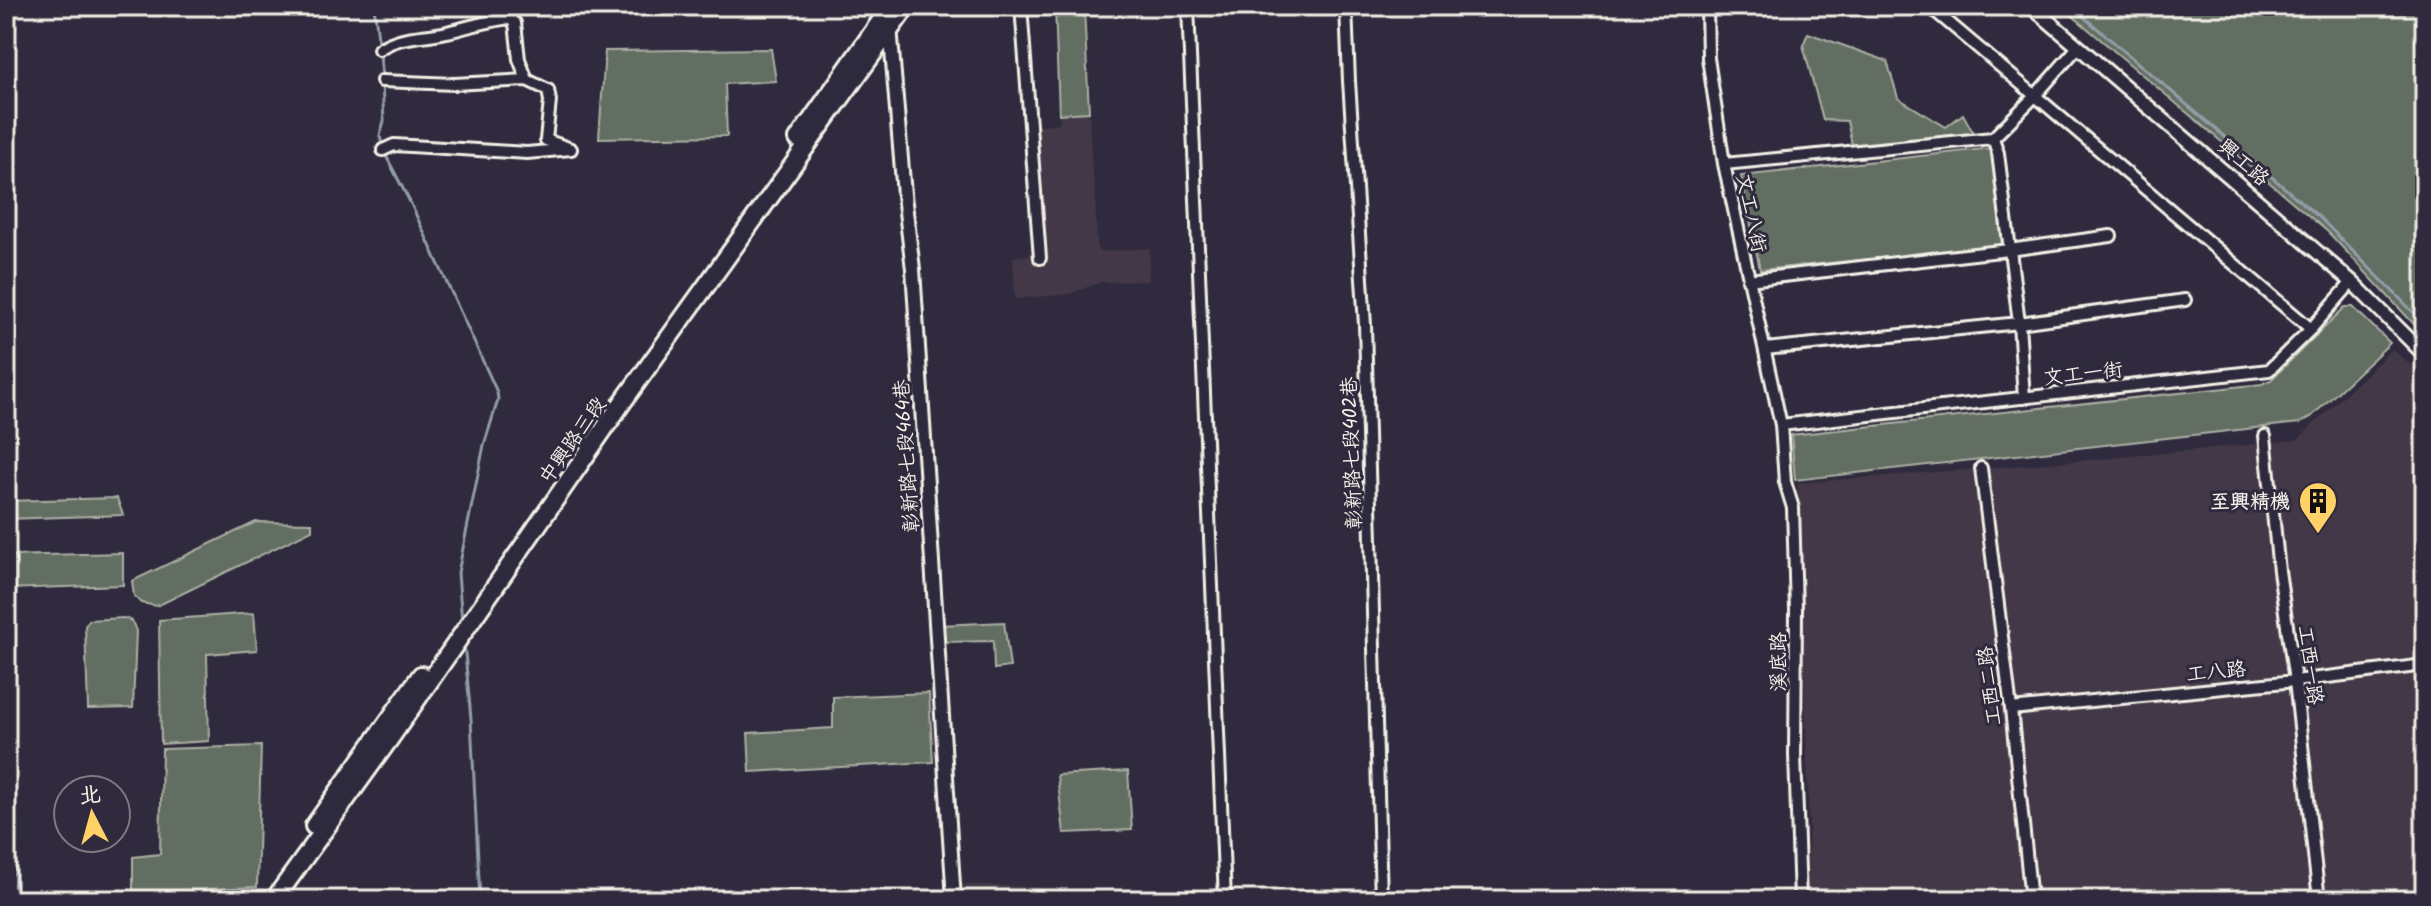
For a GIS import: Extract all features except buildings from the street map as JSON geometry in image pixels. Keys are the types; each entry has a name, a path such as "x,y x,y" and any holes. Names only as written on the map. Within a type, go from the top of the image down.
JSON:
{"main road":[{"name":"中興路三段","path":"274,900 622,403 907,6"},
{"name":"中興路三段","path":"261,900 890,8"}],"street":[{"path":"1021,6 1040,258"},
{"path":"1188,6 1225,900"},
{"name":"彰新路七段402巷","path":"1346,6 1365,325 1381,900"},
{"name":"文工八街","path":"1707,6 1708,58 1724,164 1781,425"},
{"path":"1929,6 2311,329"},
{"name":"興工路","path":"2031,6 2352,282 2425,355"},
{"name":"彰新路七段464巷","path":"890,8 904,195 913,269 954,900"},
{"path":"379,49 394,40 509,18 515,23 519,59 527,80"},
{"path":"1724,164 1993,138 2078,47"},
{"path":"382,81 454,84 527,80 548,90 550,101 546,140 571,149 527,153 394,145 383,150"},
{"path":"1993,138 1998,153 2019,323 2024,398"},
{"path":"1748,280 2111,236"},
{"name":"文工一街","path":"1781,425 2269,370 2311,329 2352,282"},
{"path":"1765,349 2019,323 2185,300"},
{"name":"溪底路","path":"1781,425 1785,482 1793,508 1795,532 1795,755 1800,900"},
{"name":"工西一路","path":"2265,436 2319,900"},
{"name":"工西二路","path":"1981,468 2031,900"},
{"name":"工八路","path":"2011,709 2425,665"}],"shaded area":[{"path":"1089,112 1097,248 1099,252 1150,248 1148,281 1102,282 1069,294 1015,299 1013,257 1043,253 1035,126 1060,123 1059,114"},
{"path":"2392,349 2425,377 2425,900 1807,900 1809,820 1798,483 2297,440"},
{"path":"956,884 1058,888 1059,900 957,900"}],"green space":[{"path":"1055,6 1084,6 1089,112 1059,114"},
{"path":"2061,6 2425,6 2425,336 2328,232"},
{"path":"1808,33 1887,61 1898,98 1946,127 1963,114 1976,138 1853,150 1847,121 1823,120 1803,45"},
{"path":"771,49 776,81 725,84 727,136 599,138 605,51"},
{"path":"1992,148 2002,246 1760,270 1741,176"},
{"path":"2345,307 2353,307 2390,343 2311,417 2300,423 1795,480 1791,435 2262,384 2271,380"},
{"path":"117,498 123,515 6,519 6,501"},
{"path":"256,522 312,523 312,530 157,606 141,603 134,596 132,581"},
{"path":"123,553 123,585 6,589 6,556"},
{"path":"254,613 257,650 207,654 209,741 161,744 159,620"},
{"path":"124,618 132,621 136,631 133,708 88,709 85,626 89,620"},
{"path":"1004,622 1010,667 994,669 993,641 943,642 941,625"},
{"path":"929,693 933,762 750,772 748,733 833,728 833,697"},
{"path":"261,746 257,887 208,889 207,900 133,900 133,857 160,854 162,749"},
{"path":"1128,771 1132,830 1064,833 1057,775"}],"waterway":[{"path":"374,6 379,46"},
{"path":"2071,6 2320,218 2425,324"},
{"path":"380,53 382,78"},
{"path":"382,85 384,121 380,135 383,150 497,392 498,400 484,445 458,573 462,622"},
{"path":"904,241 916,405"},
{"path":"464,642 480,900"},
{"path":"14,900 16,824"},
{"path":"947,888 948,900"}],"place":[{"name":"至興精機","path":"2318,535"}]}
